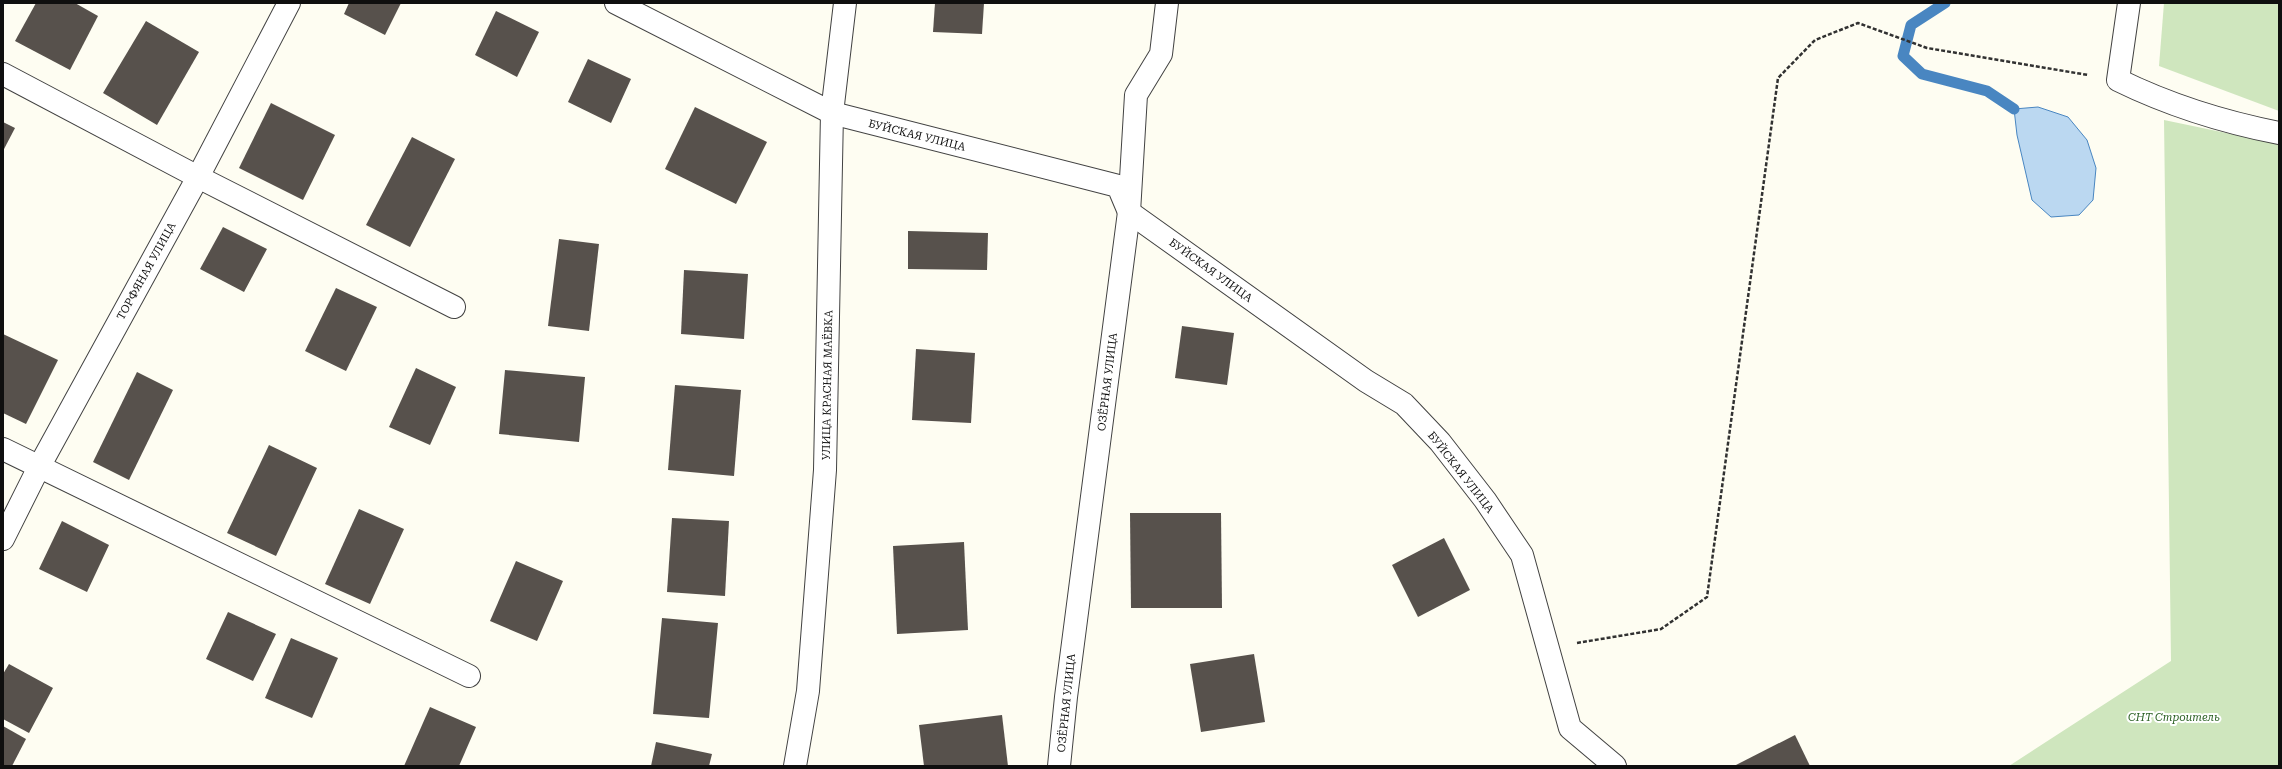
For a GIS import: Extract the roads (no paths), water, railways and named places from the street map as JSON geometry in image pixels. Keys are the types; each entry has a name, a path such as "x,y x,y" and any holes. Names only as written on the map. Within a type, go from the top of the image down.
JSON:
{"street":[{"name":"ТОРФЯНАЯ УЛИЦА","path":"3,539 39,467 198,177 289,3"},
{"name":"БУЙСКАЯ УЛИЦА","path":"616,3 832,113 1118,186 1129,212 1366,381 1404,404 1440,442 1484,500 1522,555 1570,728 1615,766"},
{"name":"УЛИЦА КРАСНАЯ МАЁВКА","path":"795,766 808,691 825,470 832,113 845,3"},
{"name":"ОЗЁРНАЯ УЛИЦА","path":"1059,766 1066,697 1129,212 1136,95 1161,54 1167,3"},
{"path":"2129,3 2118,80 2151,97 2232,123 2279,133"},
{"path":"3,74 198,177 454,307"},
{"path":"3,449 469,676"}],"water":[{"path":"2038,107 2068,117 2087,140 2096,168 2093,200 2079,215 2051,217 2032,200 2017,135 2014,109"}],"waterway":[{"path":"1945,3 1911,25 1903,56 1922,74 1987,91 2014,109"}],"park label":[{"name":"СНТ Строитель","path":"2174,717"}]}
